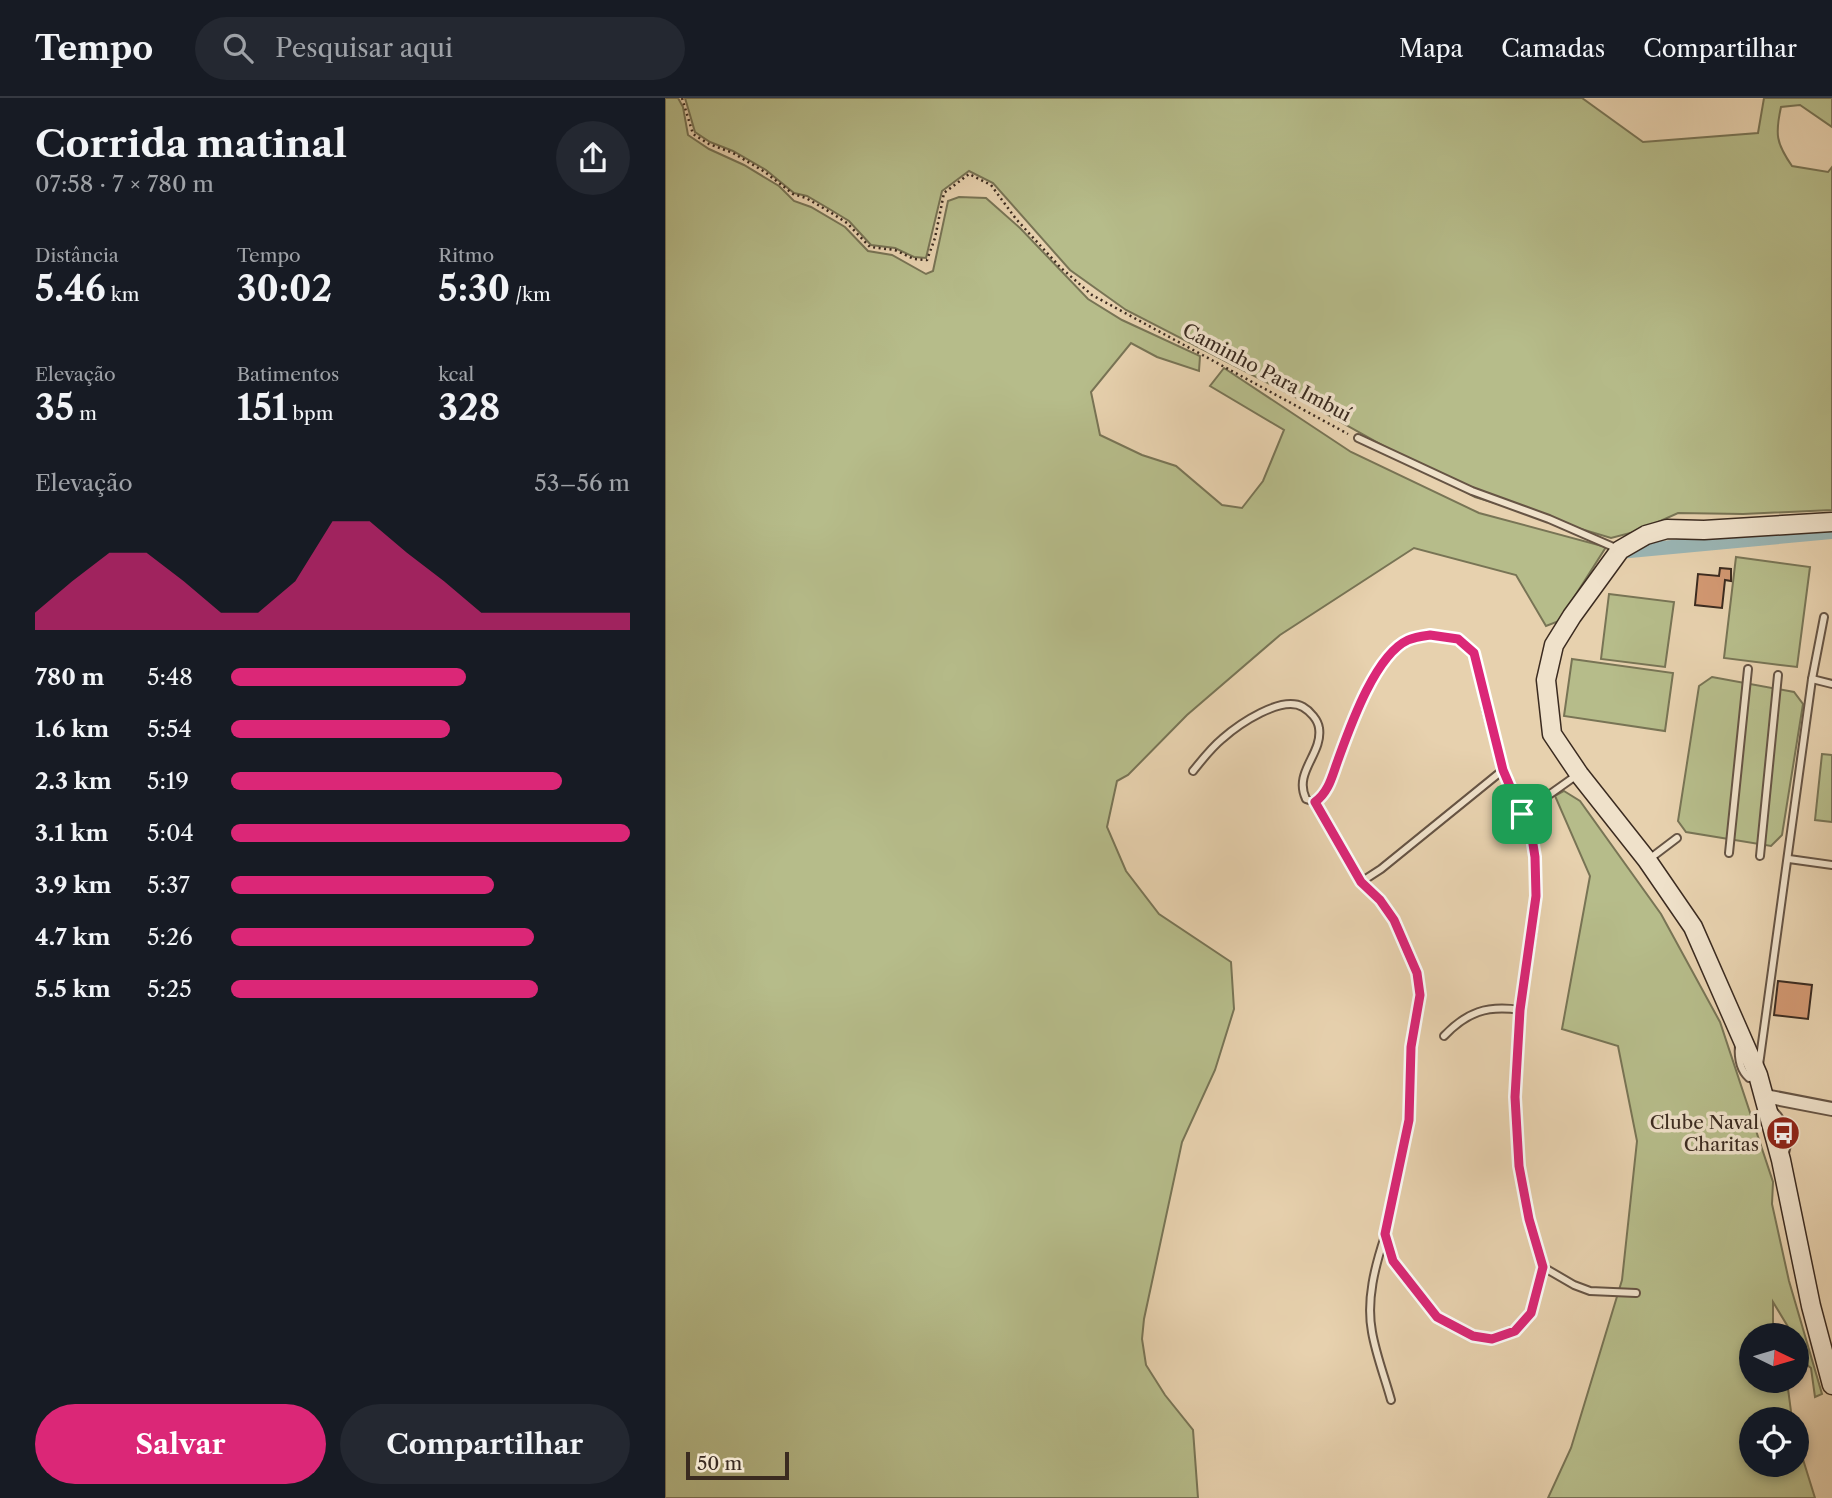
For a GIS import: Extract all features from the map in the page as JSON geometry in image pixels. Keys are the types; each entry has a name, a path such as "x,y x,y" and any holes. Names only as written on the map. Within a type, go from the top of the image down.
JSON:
{"street":[{"path":"1832,522 1704,530 1667,529 1646,535 1620,550 1572,616 1554,645 1546,680 1552,734 1579,774 1647,860 1693,927 1758,1075 1767,1101 1811,1306 1832,1385"},
{"path":"1767,1101 1832,1109"}],"lane":[{"name":"Caminho Para Imbuí","path":"1357,438 1472,491 1549,519 1620,550"},
{"path":"1758,1075 1812,679 1824,617"},
{"path":"1315,802 1328,786 1350,726 1371,681 1392,654 1407,640 1430,635 1458,639 1474,653 1503,770 1532,838 1535,857 1536,896 1520,1010 1515,1097 1519,1166 1529,1219 1543,1267 1531,1313 1515,1331 1492,1339 1473,1336 1437,1317 1393,1261 1385,1234"},
{"path":"1729,853 1748,669"},
{"path":"1760,856 1778,675"},
{"path":"1812,679 1832,684"},
{"path":"1193,771 1223,738 1258,714 1283,704 1300,705 1311,713 1319,727 1318,740 1303,775 1301,790 1306,799 1315,802 1361,882 1380,900 1394,920 1417,973 1420,995 1411,1047 1409,1120 1385,1234 1375,1265 1371,1293 1372,1330 1391,1400"},
{"path":"1361,882 1381,869 1503,770"},
{"path":"1522,814 1579,774"},
{"path":"1647,860 1677,838"},
{"path":"1789,859 1832,865"},
{"path":"1444,1036 1458,1022 1478,1012 1503,1008 1520,1010"},
{"path":"1543,1267 1574,1286 1590,1291 1636,1293"}],"path":[{"name":"Caminho Para Imbuí","path":"682,98 692,134 733,153 765,172 793,194 830,212 847,223 870,247 895,250 914,259 927,260 935,237 944,192 969,174 991,185 1016,219 1060,267 1091,295 1357,438"}],"green space":[{"path":"665,98 678,98 683,107 688,135 779,186 794,201 811,207 845,227 868,251 892,255 926,274 933,271 948,201 959,197 986,198 1020,228 1088,299 1122,320 1200,356 1199,371 1157,357 1131,343 1091,392 1100,435 1142,455 1176,466 1222,505 1242,508 1263,481 1284,430 1210,386 1224,368 1351,452 1479,513 1606,547 1559,621 1546,626 1516,575 1414,548 1280,635 1187,715 1128,775 1117,781 1107,827 1126,871 1159,914 1231,962 1234,1009 1215,1070 1182,1142 1142,1339 1146,1365 1165,1395 1193,1430 1198,1498 665,1498"},
{"path":"685,98 1582,98 1643,142 1758,133 1764,98 1832,98 1832,127 1800,105 1781,107 1778,131 1780,144 1792,166 1828,172 1832,167 1832,510 1743,514 1678,513 1638,531 1611,538 1475,497 1303,401 1126,310 1070,270 993,183 969,171 942,191 926,258 914,257 895,248 871,245 849,221 807,196 794,193 766,170 695,132"},
{"path":"1736,557 1810,567 1797,667 1724,658"},
{"path":"1609,594 1674,602 1665,667 1601,659"},
{"path":"1572,659 1673,673 1665,731 1564,716"},
{"path":"1712,677 1794,692 1803,704 1782,835 1771,846 1686,832 1678,821 1699,686"},
{"path":"1822,754 1832,755 1832,822 1815,820"},
{"path":"1564,791 1580,801 1661,914 1720,1022 1773,1182 1772,1204 1801,1323 1786,1323 1773,1302 1773,1323 1739,1323 1739,1393 1789,1393 1790,1407 1739,1407 1739,1477 1808,1477 1815,1498 1548,1498 1571,1448 1622,1280 1637,1141 1618,1046 1562,1029 1590,876 1555,796"},
{"path":"1809,1349 1822,1394 1815,1397"}],"building":[{"path":"1720,568 1731,569 1731,581 1725,580 1722,608 1695,605 1698,574 1719,576"},
{"path":"1778,981 1812,985 1808,1019 1774,1015"}],"waterway":[{"path":"1619,552 1832,532"}],"place":[{"name":"Clube Naval Charitas","path":"1783,1133"}],"route":[{"path":"1430,635 1458,639 1474,653 1503,770 1522,814 1532,838 1536,896 1520,1010 1515,1097 1519,1166 1529,1219 1543,1267 1531,1313 1515,1331 1492,1339 1473,1336 1437,1317 1393,1261 1385,1234 1409,1120 1411,1047 1420,995 1417,973 1394,920 1380,900 1361,882 1315,802 1328,786 1350,726 1371,681 1407,640 1430,635"}]}
